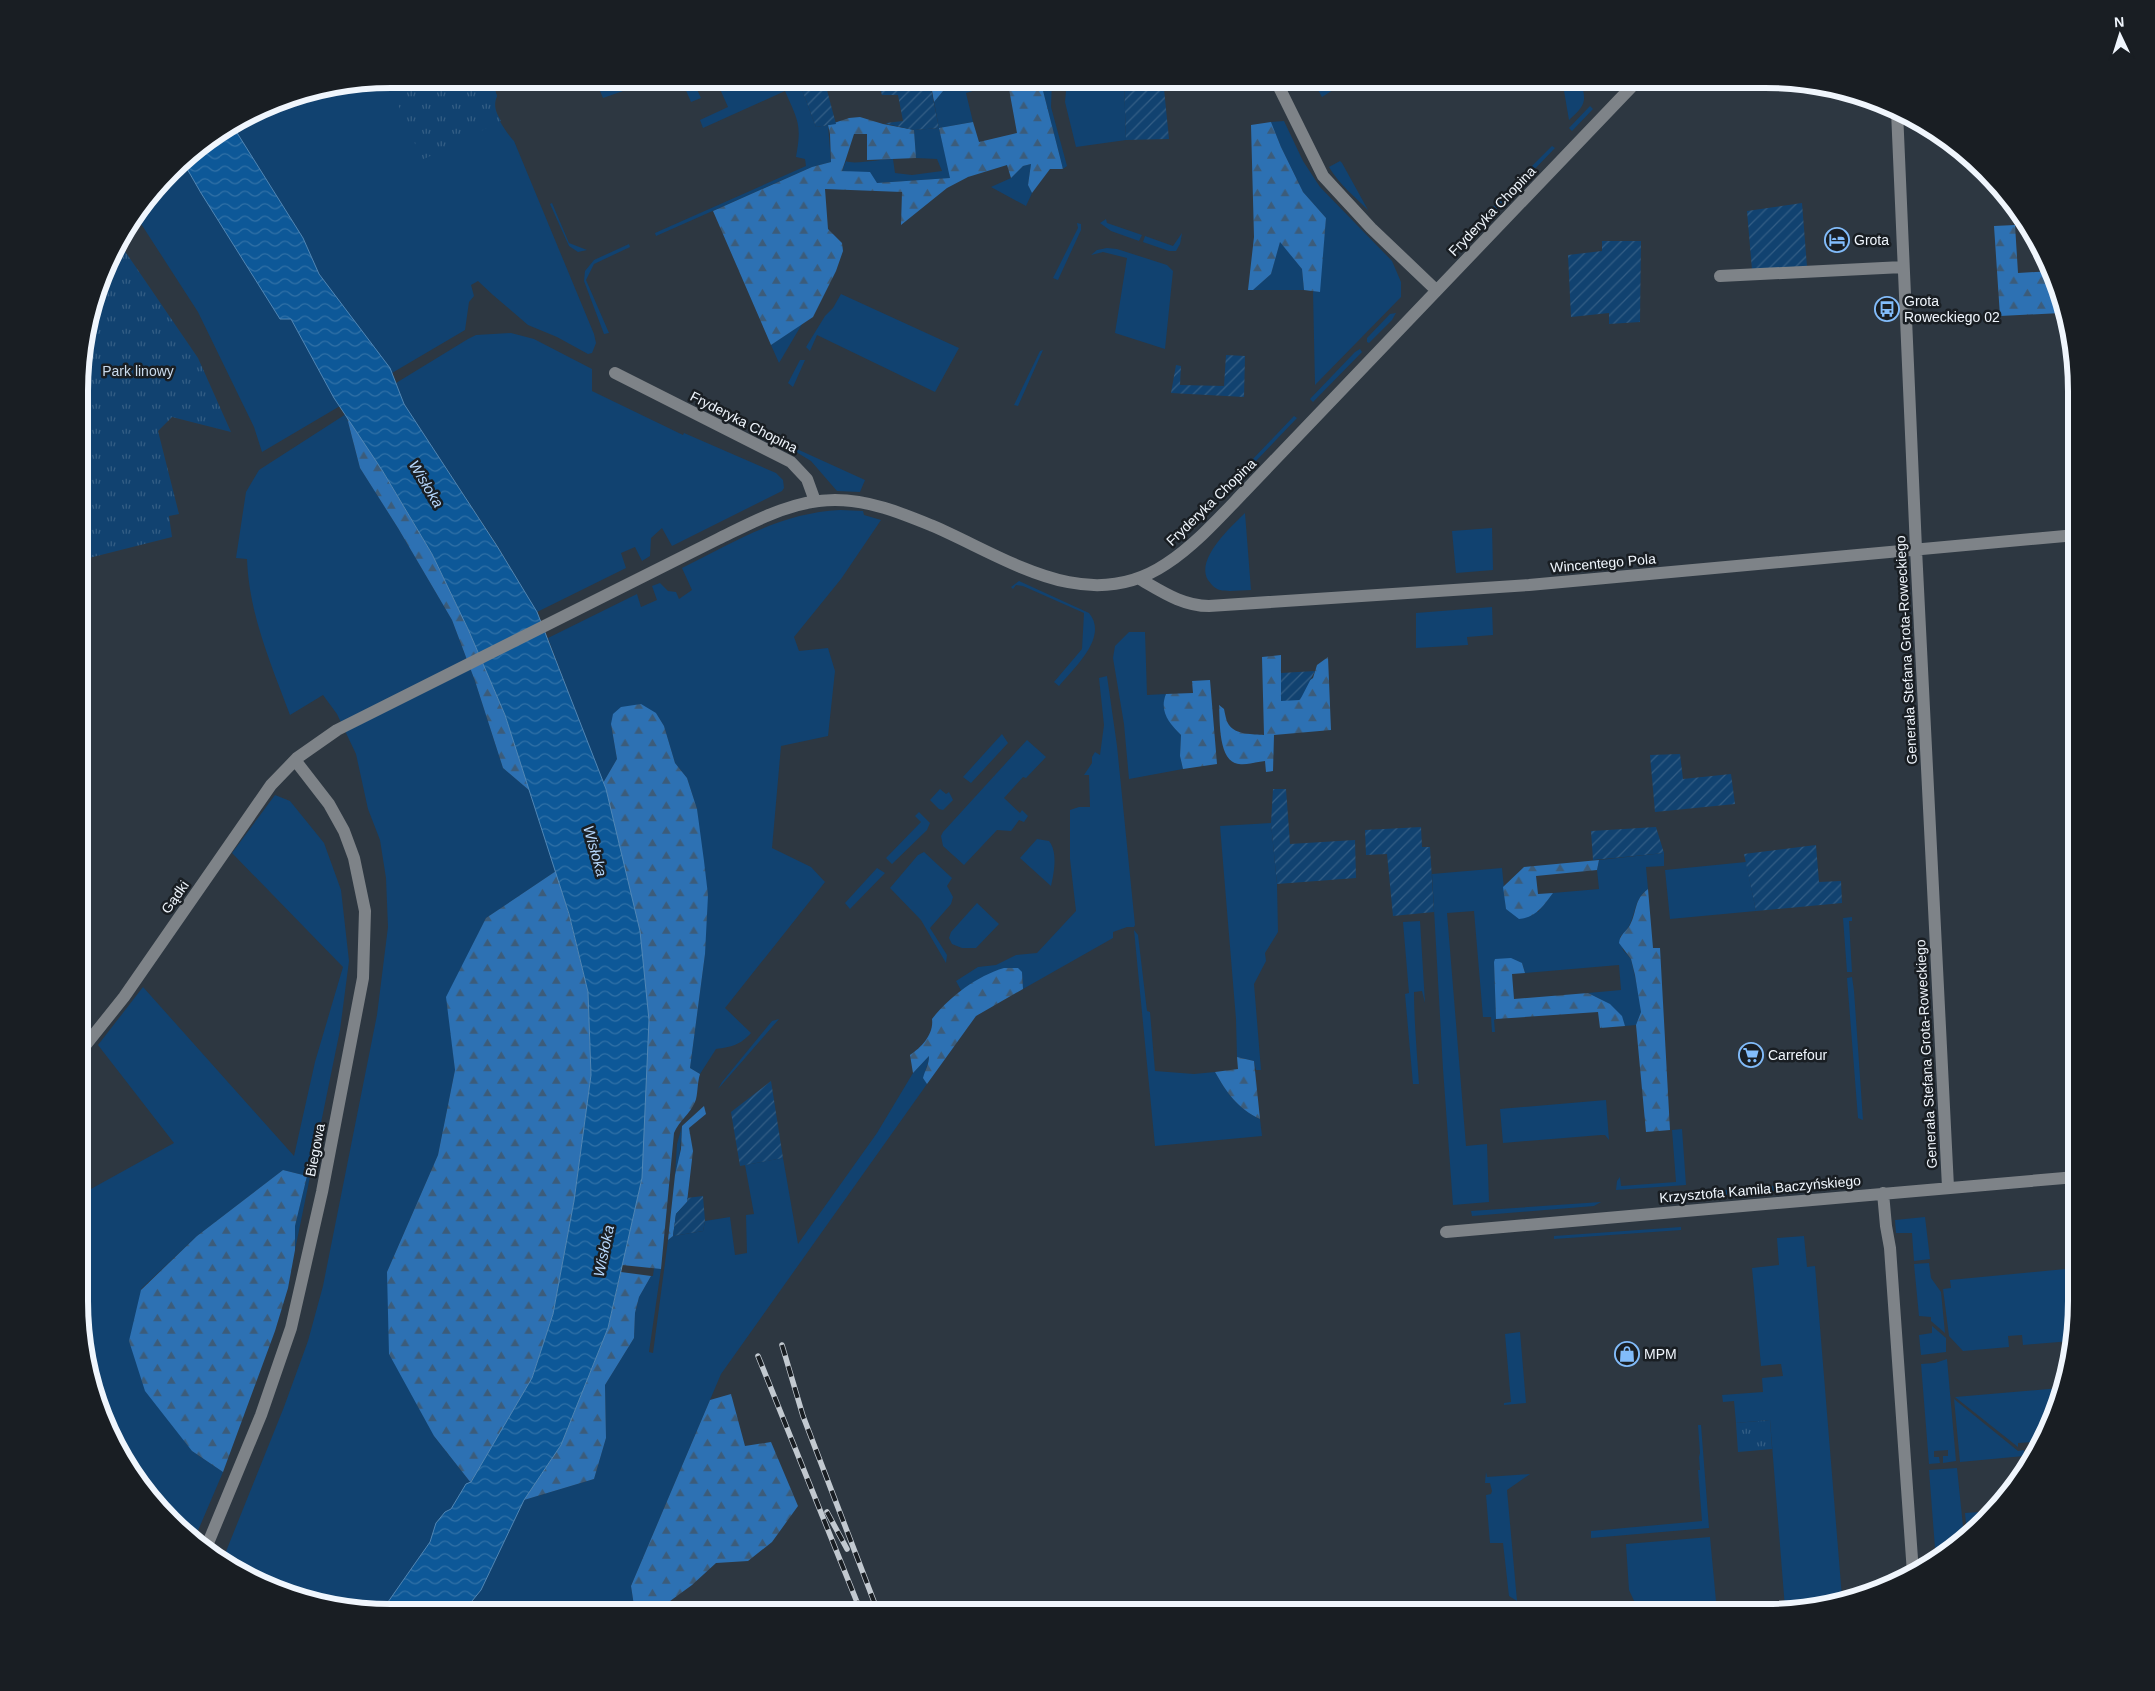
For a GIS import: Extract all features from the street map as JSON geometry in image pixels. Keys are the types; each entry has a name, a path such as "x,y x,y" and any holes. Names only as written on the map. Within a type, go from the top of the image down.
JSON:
{"street":[{"path":"1279,88 1323,176 1371,228 1436,290"},
{"name":"Fryderyka Chopina","path":"615,374 791,462 799,468 807,479 815,501 836,500 884,507 945,531 1029,570 1062,582 1109,586 1138,578 1168,564 1210,526 1630,88"},
{"name":"Generała Stefana Grota-Roweckiego","path":"1897,119 1916,550 1948,1187"},
{"path":"1720,276 1904,267"},
{"name":"Gądki","path":"88,1042 124,997 272,785 295,760 342,727 678,559 775,513 815,501"},
{"name":"Wincentego Pola","path":"1138,578 1181,602 1195,606 1209,606 1529,585 2068,536"},
{"name":"Biegowa","path":"208,1543 261,1414 291,1328 322,1192 363,978 366,938 365,911 354,858 344,831 329,804 295,760"},
{"name":"Krzysztofa Kamila Baczyńskiego","path":"1446,1232 2068,1178"},
{"path":"1884,1193 1886,1226 1890,1248 1912,1565"}],"green space":[{"path":"371,88 494,88 497,96 494,108 498,118 514,141 594,334 596,343 592,353 588,354 557,337 528,325 478,281 471,285 474,296 469,302 465,330 392,373 319,274 303,238 235,130 293,104 332,93"},
{"path":"391,88 494,88 497,96 496,109 501,121 422,160"},
{"path":"599,88 632,88 603,98"},
{"path":"685,88 696,88 701,98 691,102"},
{"path":"801,88 816,127 828,125 831,162 812,167 656,236 655,233 806,166 805,159 796,157 799,137 798,123 785,91 703,128 700,120 728,107 720,89"},
{"path":"801,88 826,88 836,124 816,127"},
{"path":"880,88 931,88 939,128 914,130 887,124 903,121 898,95 882,95"},
{"path":"932,88 946,88 934,102"},
{"path":"946,88 980,88 966,93 973,122 939,128 934,102"},
{"path":"1042,88 1052,88 1051,107 1067,166 1063,169"},
{"path":"1042,88 1063,169 1050,169 1032,193 1028,185 1031,164 1023,166 1011,178 1007,165 968,177 947,188 901,225 902,192 825,189 828,229 842,243 843,251 836,271 813,317 771,345 713,211 812,167 831,162 828,125 849,118 860,117 914,130 916,158 867,160 867,134 854,134 842,171 870,172 877,183 950,178 939,128 973,122 979,142 1017,133 1009,89"},
{"path":"1066,88 1124,88 1126,140 1076,147 1065,102"},
{"path":"1124,88 1164,88 1169,139 1126,140"},
{"path":"1321,88 1336,88 1322,97 1318,90"},
{"path":"1564,88 1583,88 1584,102 1569,120"},
{"path":"1604,88 1614,88 1611,90 1606,91"},
{"path":"1590,106 1593,109 1572,131 1569,128"},
{"path":"1284,121 1303,161 1320,187 1392,261 1401,282 1401,297 1315,385 1313,291 1319,292 1326,218 1303,192 1281,147 1271,122"},
{"path":"1271,122 1303,192 1326,218 1320,292 1304,290 1302,269 1280,242 1271,274 1253,290 1248,290 1254,237 1251,125"},
{"path":"939,128 951,178 877,183 842,171 846,161 861,162 893,159 895,173 912,175 942,171 937,159 916,158 914,130"},
{"path":"1552,146 1555,148 1525,179 1522,176"},
{"path":"1340,161 1368,210 1342,184 1329,167"},
{"path":"1031,164 1028,185 1032,193 1026,206 991,187 1011,178 1023,166"},
{"path":"186,167 280,319 291,319 340,406 262,452 254,427 198,312 139,221 150,206"},
{"path":"1505,194 1508,197 1474,234 1470,231"},
{"path":"552,203 569,243 587,250 578,252 569,246 550,204"},
{"path":"1802,203 1807,267 1752,270 1747,211"},
{"path":"1106,219 1107,223 1142,235 1139,241 1111,231 1100,223"},
{"path":"1077,223 1081,224 1081,230 1058,280 1053,278 1078,228"},
{"path":"2015,225 2018,273 2042,272 2057,313 2000,316 1994,226"},
{"path":"1182,233 1180,244 1176,251 1169,251 1143,242 1145,236 1173,246"},
{"path":"1280,241 1302,269 1304,290 1253,290 1271,274"},
{"path":"1602,241 1641,241 1640,322 1609,324 1609,313 1571,317 1568,255 1602,251"},
{"path":"629,244 630,247 594,264 586,280 609,333 604,334 584,281 585,271 594,260"},
{"name":"Park linowy","path":"123,249 198,358 231,432 172,417 158,431 179,514 169,516 172,537 88,558 88,371 90,351 93,332 104,293"},
{"path":"1117,249 1167,265 1173,271 1165,349 1115,333 1127,258 1103,252 1091,255 1097,250"},
{"path":"841,294 959,348 935,392 817,335 810,351 806,347"},
{"path":"1396,313 1392,320 1369,343 1367,342 1367,338 1390,314"},
{"path":"802,324 779,363 771,345"},
{"path":"511,333 534,339 592,369 592,391 683,435 684,433 776,473 783,480 784,488 782,491 672,546 662,528 651,538 650,556 642,561 635,547 621,553 626,568 537,612 497,545 404,404 396,383 476,335"},
{"path":"1360,349 1362,352 1313,402 1310,399"},
{"path":"1043,350 1018,406 1014,405 1040,351"},
{"path":"1226,355 1245,356 1244,397 1171,393 1176,365 1181,366 1180,385 1224,386"},
{"path":"800,360 805,360 793,387 788,383"},
{"path":"346,414 360,468 452,620 475,681 503,768 530,791 556,871 486,918 447,997 455,1070 438,1155 387,1272 434,1436 471,1483 466,1484 451,1509 445,1512 436,1523 430,1542 387,1604 351,1601 312,1593 257,1572 225,1554 284,1407 308,1341 323,1286 377,1015 388,927 386,878 380,840 368,809 356,754 337,714 323,695 290,715 256,619 247,559 236,558 246,492 259,470"},
{"path":"346,414 432,554 468,629 505,715 530,791 503,768 475,681 452,620 360,468"},
{"path":"1294,416 1297,418 1254,463 1252,460"},
{"path":"788,445 865,480 860,492 837,491 811,461 788,447"},
{"path":"840,510 863,511 864,515 881,520 841,579 794,637 799,651 828,648 835,671 828,736 781,746 772,848 811,867 825,882 725,1008 751,1033 735,1045 716,1049 700,1074 690,1068 705,954 697,809 687,778 675,763 664,726 656,713 611,724 617,759 603,783 548,638 637,594 641,607 657,600 652,586 660,583 668,591 676,592 679,599 692,590 682,568 758,530 777,523 818,512"},
{"path":"1245,513 1251,590 1227,591 1218,589 1208,580 1205,572 1206,563 1224,534"},
{"path":"1492,528 1493,570 1456,573 1452,531"},
{"path":"1019,581 1089,613 1094,622 1095,632 1087,652 1059,686 1054,682 1082,649 1084,613 1023,586 1016,585 1013,589 1011,587"},
{"path":"1492,607 1493,635 1467,637 1468,645 1416,648 1416,613"},
{"path":"1129,632 1145,632 1147,695 1166,694 1164,700 1165,711 1181,735 1180,756 1183,769 1129,779 1124,724 1113,658 1115,646"},
{"path":"1281,655 1281,701 1313,678 1317,665 1328,657 1331,730 1274,735 1273,771 1266,772 1265,761 1239,764 1232,762 1227,756 1220,730 1219,705 1224,709 1229,725 1236,731 1264,735 1262,657"},
{"path":"1315,671 1300,700 1281,701 1281,673"},
{"path":"1107,676 1117,746 1135,925 1134,927 1127,927 1113,932 1113,938 1023,989 1022,972 970,985 962,992 956,981 978,967 996,965 1016,955 1037,953 1076,911 1070,859 1070,810 1079,807 1090,807 1089,775 1084,775 1092,763 1092,757 1095,752 1100,755 1104,725 1099,678"},
{"path":"1210,680 1217,764 1183,769 1180,756 1181,735 1166,716 1164,700 1166,694 1193,693 1192,681"},
{"path":"641,704 656,713 664,726 675,763 687,778 697,809 708,895 705,954 690,1068 700,1074 695,1102 674,1133 661,1269 622,1265 642,1178 603,783 617,759 611,724 613,714 621,707"},
{"path":"1002,734 1008,743 971,783 963,777"},
{"path":"1027,740 1046,757 1026,778 1023,777 1004,798 1020,813 1022,810 1028,816 1024,822 1019,820 1011,831 997,830 964,865 943,846 941,836 943,832"},
{"path":"1680,754 1683,779 1731,774 1735,804 1655,812 1650,755"},
{"path":"940,789 946,794 949,792 953,800 943,810 939,809 930,800"},
{"path":"1273,789 1286,789 1290,844 1355,840 1356,878 1277,884 1271,823"},
{"path":"275,795 290,801 324,843 341,890 349,961 340,1030 295,1250 295,1226 307,1176 283,1170 197,1236 141,1289 192,1451 223,1472 197,1533 176,1515 150,1485 128,1452 104,1398 93,1359 88,1320 88,1191 174,1143 98,1045 143,987 294,1156 315,1062 343,967 232,853"},
{"path":"919,812 930,823 927,830 892,864 886,858 921,822 915,816"},
{"path":"1271,823 1277,884 1278,932 1265,953 1266,961 1254,984 1261,1070 1256,1070 1254,1061 1237,1057 1236,1019 1220,826"},
{"path":"1421,827 1422,847 1430,847 1434,912 1393,916 1387,854 1366,855 1365,830"},
{"path":"1656,827 1664,853 1593,860 1591,831"},
{"path":"1037,839 1049,841 1054,851 1054,869 1051,886 1020,858"},
{"path":"1816,845 1819,882 1841,881 1842,903 1756,911 1744,854"},
{"path":"924,852 952,878 947,886 953,897 951,904 930,928 947,955 946,963 921,920 890,888 918,855"},
{"path":"1664,853 1664,866 1646,867 1648,889 1641,896 1629,926 1620,937 1623,950 1631,959 1640,999 1641,1012 1636,1025 1625,1026 1615,1009 1588,993 1621,990 1619,965 1525,973 1522,963 1494,962 1496,1019 1494,1020 1495,1032 1492,1032 1491,1017 1483,1017 1474,911 1447,913 1466,1146 1487,1144 1489,1202 1453,1205 1432,874 1502,868 1506,909 1538,912 1553,893 1599,889 1597,870 1599,860"},
{"path":"1599,860 1597,870 1536,876 1538,894 1553,893 1539,910 1530,916 1519,919 1506,909 1503,887 1524,867"},
{"path":"1746,862 1756,911 1670,919 1665,870"},
{"path":"877,868 885,873 850,909 845,903"},
{"path":"556,871 588,992 591,1075 574,1201 553,1314 532,1378 471,1483 434,1436 389,1354 387,1272 438,1155 455,1070 446,997 486,918"},
{"path":"1648,889 1653,948 1660,948 1670,1130 1646,1132 1636,1025 1641,1012 1631,959 1619,943 1622,935 1630,925 1640,897"},
{"path":"977,903 999,924 976,948 962,948 952,944 949,938 951,932"},
{"path":"1852,917 1852,921 1849,921 1852,972 1847,972 1843,918"},
{"path":"1420,921 1425,1003 1422,991 1414,992 1419,1084 1413,1084 1405,994 1409,993 1403,922"},
{"path":"1134,930 1138,935 1147,1011 1150,1012 1155,1071 1194,1074 1215,1072 1233,1099 1245,1110 1260,1119 1262,1136 1155,1146"},
{"path":"1511,958 1522,963 1525,973 1512,974 1514,999 1588,993 1610,1004 1622,1016 1625,1026 1600,1028 1598,1012 1496,1019 1494,962 1495,959"},
{"path":"1004,968 1018,968 1022,972 1023,989 976,1016 927,1084 923,1078 929,1056 913,1073 910,1055 926,1040 931,1030 932,1019 964,988 984,976"},
{"path":"1852,977 1863,1120 1858,1118 1847,978"},
{"path":"779,1019 718,1089 772,1021"},
{"path":"929,1056 925,1073 927,1084 721,1374 631,1586 634,1604 470,1604 481,1590 524,1500 594,1479 606,1438 605,1385 634,1338 635,1313 639,1297 651,1276 653,1276 654,1268 661,1269 649,1352 653,1353 668,1240 673,1236 703,1231 705,1221 730,1217 735,1255 747,1253 746,1215 754,1214 745,1165 783,1158 798,1244 877,1133 913,1073"},
{"path":"1237,1057 1254,1061 1260,1119 1245,1110 1233,1099 1215,1072 1238,1069"},
{"path":"771,1081 783,1158 740,1166 731,1112"},
{"path":"1606,1100 1609,1140 1605,1135 1601,1135 1503,1143 1500,1109"},
{"path":"704,1106 706,1114 689,1128 693,1151 687,1202 676,1214 673,1236 668,1240 675,1175 681,1149 682,1126"},
{"path":"682,1126 679,1162 675,1175 677,1144"},
{"path":"1682,1129 1686,1185 1616,1190 1617,1181 1620,1177 1621,1186 1676,1182 1672,1130"},
{"path":"283,1170 307,1176 295,1226 295,1250 288,1288 275,1331 223,1472 192,1451 145,1391 129,1341 141,1290 197,1236"},
{"path":"1810,1183 1810,1188 1715,1196 1715,1191"},
{"path":"703,1196 705,1221 703,1231 673,1236 676,1214 687,1202 687,1198"},
{"path":"1601,1202 1594,1206 1472,1216 1471,1211"},
{"path":"1925,1217 1930,1259 1914,1261 1912,1233 1896,1233 1895,1220"},
{"path":"1681,1227 1681,1230 1554,1239 1554,1236"},
{"path":"1804,1236 1807,1267 1815,1266 1842,1593 1823,1598 1785,1603 1770,1420 1736,1423 1734,1401 1723,1402 1722,1395 1763,1392 1762,1378 1783,1376 1781,1364 1761,1366 1752,1268 1779,1265 1777,1238"},
{"path":"1929,1263 1931,1278 1941,1292 1945,1333 1931,1321 1931,1317 1919,1316 1914,1264"},
{"path":"2068,1269 2068,1291 2065,1291 2067,1312 2065,1342 2023,1345 2022,1335 2008,1336 2009,1347 1963,1351 1949,1336 1943,1289 1951,1288 1950,1280"},
{"path":"621,1272 651,1276 639,1297 635,1313 634,1338 605,1385 606,1438 594,1479 524,1500 561,1445 608,1328"},
{"path":"2065,1291 2068,1291 2067,1316"},
{"path":"1932,1326 1946,1338 1946,1352 1921,1355 1919,1335 1932,1333"},
{"path":"1520,1332 1526,1403 1504,1405 1504,1403 1511,1402 1505,1334"},
{"path":"1947,1359 1956,1461 1943,1463 1943,1456 1948,1456 1948,1450 1934,1451 1934,1457 1939,1457 1940,1463 1929,1464 1921,1364 1935,1363"},
{"path":"2054,1389 2032,1442 2018,1443 2018,1447 1955,1397"},
{"path":"731,1394 745,1446 771,1442 798,1506 772,1542 748,1561 716,1563 692,1585 666,1604 634,1604 631,1586 710,1400"},
{"path":"1954,1399 2018,1451 2024,1450 2024,1456 1960,1462"},
{"path":"1770,1420 1772,1449 1738,1452 1736,1423"},
{"path":"1698,1425 1701,1425 1709,1528 1591,1538 1591,1531 1702,1521 1698,1470 1700,1470 1700,1453"},
{"path":"1957,1468 1963,1529 1935,1550 1929,1470"},
{"path":"1486,1472 1487,1477 1530,1474 1507,1490 1517,1601 1509,1596 1503,1543 1490,1543 1486,1495 1491,1494 1492,1491 1490,1483 1485,1483"},
{"path":"1982,1512 1966,1526 1965,1513"},
{"path":"1710,1537 1716,1604 1636,1604 1629,1590 1626,1544"}],"water":[{"name":"Wisłoka","path":"235,130 303,238 319,274 390,368 404,404 497,546 537,612 606,789 640,931 649,1020 642,1178 608,1328 561,1445 524,1500 481,1590 470,1604 387,1604 430,1542 436,1523 445,1512 451,1509 466,1484 471,1482 532,1378 553,1314 574,1201 591,1075 588,992 569,914 505,715 468,629 432,554 382,470 334,398 291,319 280,319 186,167 206,150"}],"railway":[{"path":"782,1345 803,1416 875,1604"},
{"path":"758,1356 858,1604"},
{"path":"827,1512 847,1549"}],"place":[{"name":"Grota","path":"1837,240"},
{"name":"Grota Roweckiego 02","path":"1887,309"},
{"name":"Carrefour","path":"1751,1055"},
{"name":"MPM","path":"1627,1354"}]}
